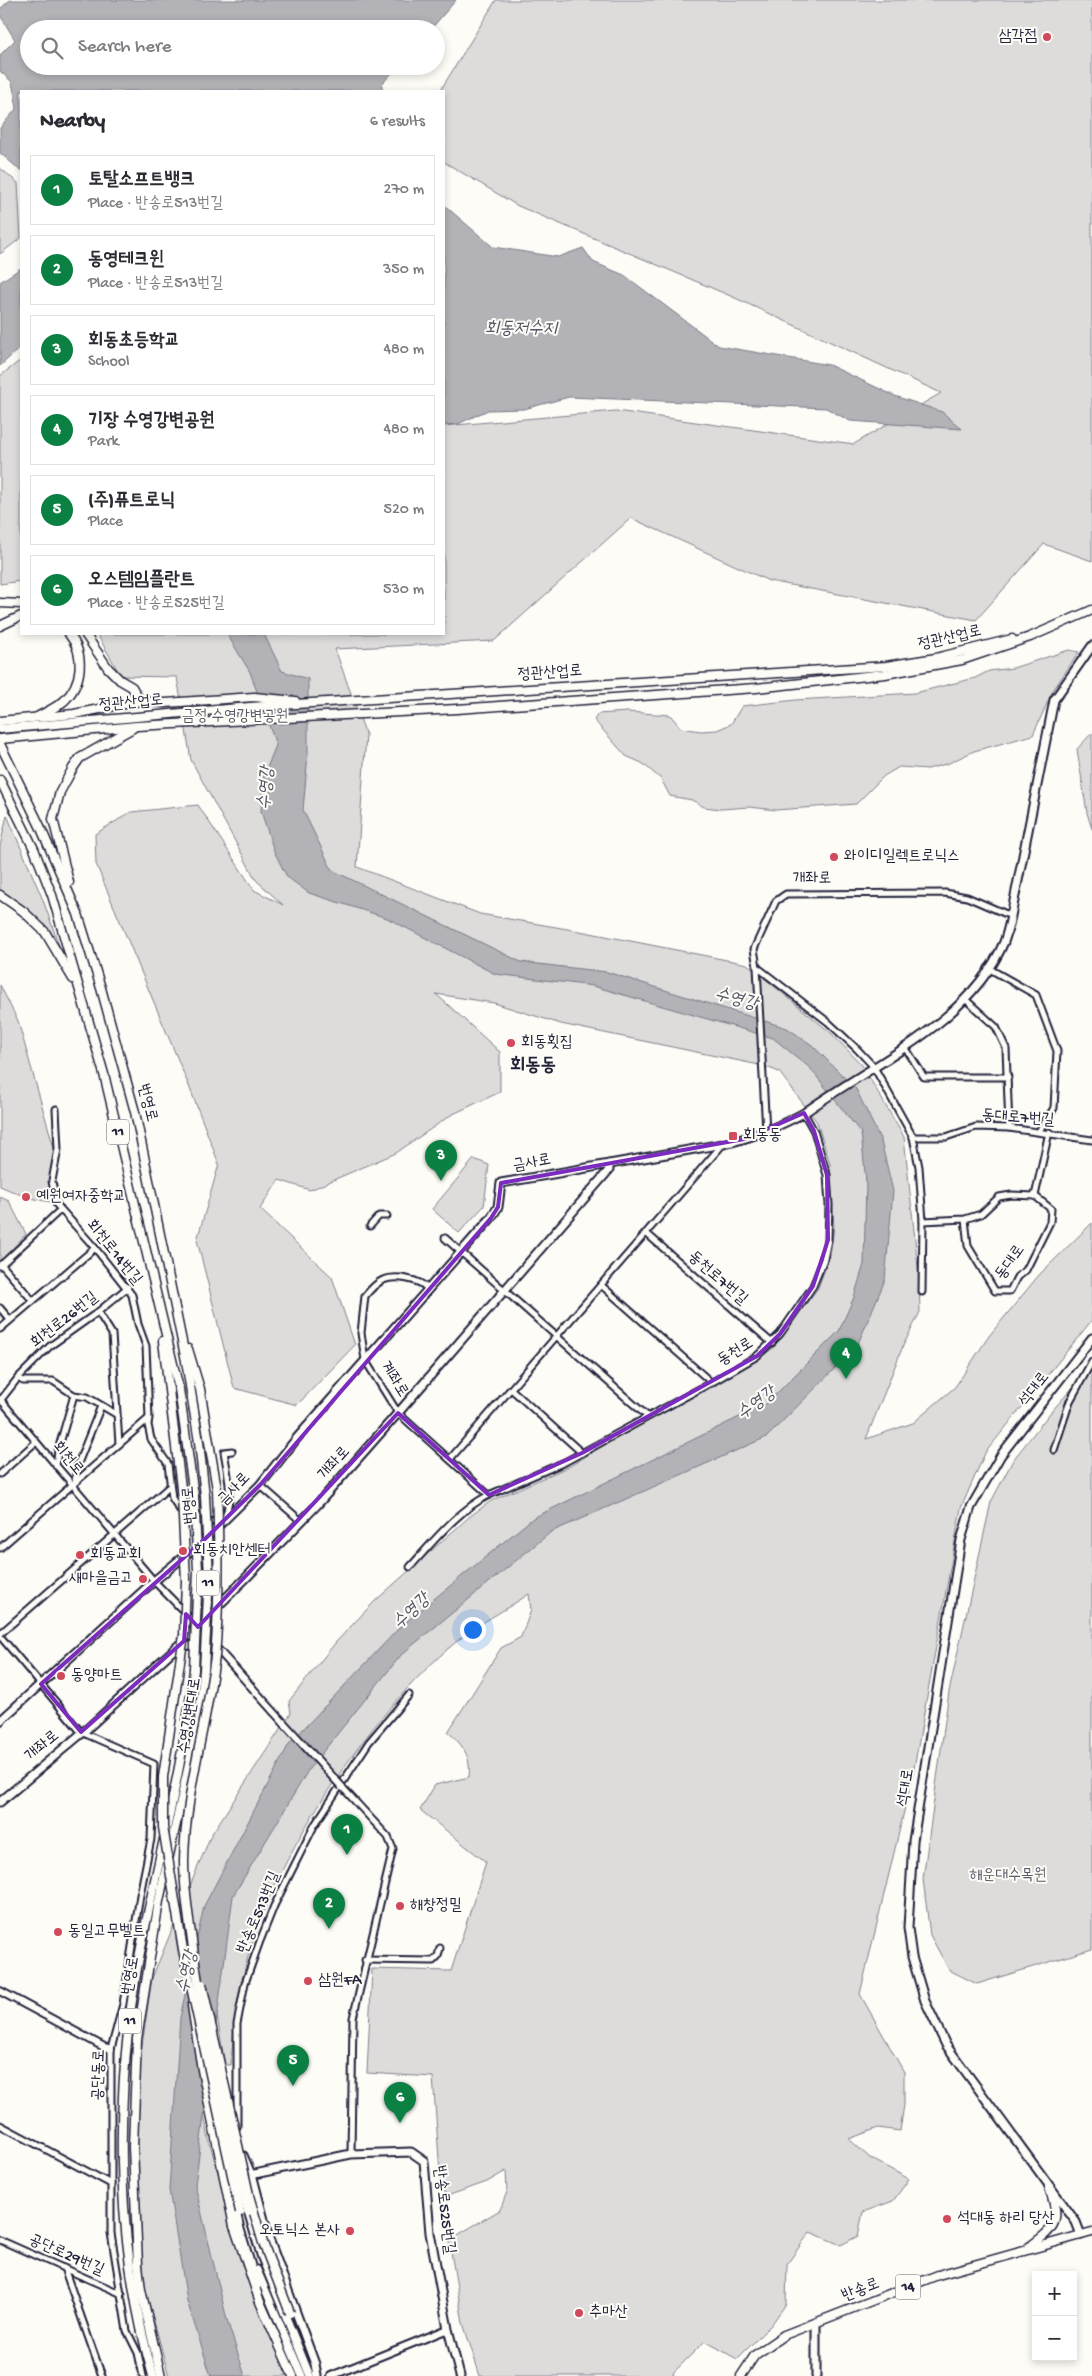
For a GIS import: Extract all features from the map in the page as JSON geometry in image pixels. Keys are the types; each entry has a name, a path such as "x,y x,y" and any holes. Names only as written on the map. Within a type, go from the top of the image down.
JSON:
{"main road":[{"path":"0,602 20,604"},
{"name":"정관산업로","path":"3,725 137,718 250,707 371,701 754,673 886,666 936,658 1018,637 1092,604"},
{"name":"정관산업로","path":"0,739 137,726 457,709 756,688 885,674 962,660 1030,637 1092,610"},
{"path":"0,626 20,616"},
{"path":"36,718 64,701 74,688 80,673 80,656 71,635"},
{"path":"86,635 108,668 120,680 132,687 140,701"},
{"path":"609,1164 723,1144 766,1131 805,1112 905,1047 942,1021 965,999 1004,942 1011,916 1054,700 1092,646"},
{"path":"3,725 140,701 165,703 254,697 322,704"},
{"path":"78,914 54,829 53,819 56,805 66,779 80,758 137,726"},
{"name":"번영로","path":"0,744 40,826 78,914 136,1112 176,1307 199,1442 205,1496 208,1577 204,1670 199,1719 159,1901 136,2039 133,2147 138,2265 141,2290 161,2376"},
{"name":"번영로","path":"0,780 34,849 52,895 104,1074 179,1389 194,1496 198,1570 194,1669 180,1769 136,1976 125,2069 123,2118 124,2220 131,2278 143,2343 152,2376"},
{"path":"0,895 23,911 45,932 80,992"},
{"name":"금사로","path":"0,1721 154,1581 224,1521 260,1485 297,1438 461,1252 498,1207 501,1183 609,1164"},
{"name":"개좌로","path":"0,1802 177,1647 301,1521 398,1413 609,1170 609,1164"},
{"name":"수영강변대로","path":"176,1307 200,1389 217,1489 219,1586 214,1656 186,1827 186,1886 193,1946"},
{"path":"160,1309 182,1496 186,1581 182,1662 163,1777 163,1827 202,2070 234,2226 260,2302 293,2376"},
{"name":"석대로","path":"1081,2235 1076,2222 946,2044 931,2015 912,1957 908,1928 909,1882 922,1777 961,1540 971,1507 1001,1454 1092,1338"},
{"path":"193,1946 199,1994 244,2212 310,2376"},
{"path":"193,1946 250,2199 263,2243 317,2376"},
{"path":"183,1950 257,2270 302,2376"},
{"name":"반송로525번길","path":"252,2174 351,2154 410,2152 424,2161 430,2233 448,2329 460,2376"},
{"path":"260,2302 232,2192 238,2178 252,2174 269,2239 315,2364 317,2376"},
{"path":"1023,2251 1048,2233 1055,2224 1056,2208 1049,2187"},
{"name":"반송로","path":"742,2376 755,2355 784,2335 938,2275 1092,2232"},
{"path":"816,2323 816,2376"}],"street":[{"name":"개좌로","path":"766,1131 758,976 754,949 776,901 786,894 945,893 967,897 1011,916"},
{"path":"757,967 828,1022 874,1067 913,1137 919,1168 922,1221 922,1292"},
{"path":"988,968 1036,995 1057,1051 1054,1108 1039,1131"},
{"path":"965,999 996,1027 1006,1048 1009,1128"},
{"path":"905,1047 924,1077 1008,1077"},
{"name":"회천로14번길","path":"56,1109 58,1149 52,1181 56,1204 128,1286 132,1294 138,1324 146,1346 148,1425 151,1439 168,1464 169,1487 172,1498 189,1524"},
{"name":"동천로","path":"410,1567 457,1517 476,1502 582,1453 646,1416 747,1363 772,1343 813,1286 824,1260 828,1240 829,1204 827,1175 814,1131 805,1112"},
{"name":"동대로7번길","path":"913,1137 946,1137 976,1127 1049,1132 1092,1140"},
{"path":"922,1221 965,1218 981,1214 999,1197 1012,1195 1035,1196 1049,1132"},
{"path":"450,1459 723,1144"},
{"name":"동대로","path":"965,1218 968,1246 995,1291 1010,1291 1017,1277 1026,1270 1050,1222 1050,1209 1035,1196"},
{"path":"33,1300 1,1265 58,1212 62,1211"},
{"path":"370,1226 379,1216 387,1216"},
{"name":"동천로7번길","path":"646,1233 772,1343"},
{"path":"445,1238 646,1416"},
{"path":"0,1330 95,1248"},
{"path":"366,1360 361,1333 365,1296 382,1281 394,1278 417,1282 428,1289"},
{"path":"601,1285 712,1383"},
{"name":"회천로26번길","path":"0,1400 18,1378 50,1346 98,1312 128,1286"},
{"path":"0,1308 10,1320"},
{"path":"98,1312 112,1334 119,1444"},
{"name":"계좌로","path":"366,1360 398,1413"},
{"path":"1054,1450 1070,1401 1092,1361"},
{"path":"18,1378 23,1381 53,1381 74,1395 87,1397 116,1414"},
{"path":"511,1389 582,1453"},
{"path":"56,1466 58,1450 74,1395"},
{"name":"회천로","path":"0,1400 56,1466 74,1484 154,1581 198,1627"},
{"path":"74,1484 77,1466 101,1406"},
{"path":"398,1413 489,1496"},
{"path":"0,1548 149,1418"},
{"path":"0,1474 36,1442"},
{"path":"192,1550 189,1524 224,1521 229,1507 229,1476 224,1452 232,1451"},
{"path":"260,1485 301,1521"},
{"path":"41,1684 0,1635 169,1487"},
{"path":"198,1627 388,1837 393,1849 365,1960 353,2018 351,2154"},
{"path":"177,1647 212,1643"},
{"name":"개좌로","path":"41,1684 81,1732"},
{"name":"반송로513번길","path":"252,2174 245,2159 236,2115 237,2024 245,1983 274,1906 314,1826 369,1742 409,1695"},
{"name":"공단동로","path":"81,1732 154,1764 151,1839 123,2004 111,2049 111,2233 127,2331 138,2353 143,2376"},
{"path":"365,1960 433,1961 438,1956 440,1948"},
{"path":"0,1991 111,2049"},
{"path":"0,2125 111,2184"},
{"name":"공단로29번길","path":"0,2240 122,2294"},
{"path":"64,2268 102,2376"},
{"path":"331,2376 448,2329"}],"highlighted area":[{"path":"804,1113 814,1131 827,1175 828,1240 813,1286 780,1334 757,1356 582,1453 489,1495 398,1413 198,1627 186,1614 184,1641 81,1732 41,1684 206,1538 260,1485 491,1218 498,1207 501,1183 744,1139"}],"green space":[{"name":"금정 수영강변공원","path":"496,0 1092,0 1092,561 1044,544 976,620 769,581 631,518 494,641 335,649 366,735 357,867 480,914 585,932 747,964 830,1032 862,1065 904,1137 919,1277 920,1312 903,1346 866,1439 913,1423 955,1387 989,1336 1039,1275 1092,1223 1092,1320 985,1453 961,1508 913,1774 860,1994 904,2072 904,2105 900,2131 878,2128 849,2139 870,2158 909,2179 893,2201 863,2212 858,2236 841,2245 810,2232 787,2264 786,2304 771,2325 737,2359 705,2341 673,2373 674,2376 480,2376 463,2323 449,2240 500,2210 507,2192 506,2171 487,2182 447,2196 441,2186 433,2077 367,2073 372,1969 451,1971 486,1862 420,1810 435,1785 469,1777 469,1763 465,1752 448,1732 501,1648 521,1637 531,1610 529,1594 464,1635 423,1672 390,1708 358,1748 328,1791 301,1835 277,1881 258,1925 240,1992 231,2065 225,2065 211,1979 199,2089 209,2140 247,2279 288,2376 169,2376 145,2288 139,2224 137,2080 152,1978 211,1835 291,1713 289,1701 336,1642 374,1602 469,1517 491,1501 570,1466 645,1420 751,1364 772,1349 818,1288 830,1255 834,1227 830,1164 817,1122 779,1072 764,1066 561,1024 494,1003 436,994 500,1052 500,1092 451,1115 396,1153 310,1190 279,1180 260,1209 332,1277 355,1345 297,1405 234,1388 197,1240 219,1164 189,1086 96,864 95,834 131,812 198,805 254,890 283,905 256,880 191,760 177,677 121,676 98,635 445,635 445,426 616,411 854,444 941,393 733,297 518,206 445,163 445,90 441,90"},
{"path":"0,168 18,183 20,239 0,254"},
{"path":"20,361 20,581 0,584 0,376"},
{"path":"1069,650 1079,652 1052,692 1033,735 974,751 949,763 928,769 899,767 884,776 856,804 776,810 749,807 721,809 704,807 692,800 670,796 661,779 642,763 626,756 594,720 598,714 627,712 670,715 681,728 701,731 717,730 731,724 742,706 796,700 915,693 975,678 989,671 1013,668"},
{"path":"1092,733 1092,829 1087,813 1077,749"},
{"path":"7,815 43,900 60,948 48,929 0,889 0,846"},
{"path":"0,985 18,1021 54,1148 55,1203 26,1197 0,1186"},
{"path":"474,1159 489,1165 484,1206 459,1233 432,1209"},
{"path":"0,1197 9,1201 26,1234 0,1262"},
{"name":"해운대수목원","path":"1092,1366 1092,1949 977,1984 949,1970 930,1935 923,1879 949,1692 991,1502 1013,1460 1050,1413"}],"water":[{"path":"10,0 456,0 439,20 20,20 20,75 390,75 382,84 382,90 20,90 20,170 0,153 0,128 17,108 12,82 0,71 0,55 15,40 0,15 0,9"},
{"name":"회동저수지","path":"445,206 493,247 558,257 583,248 593,262 624,275 719,346 829,365 895,396 942,412 962,429 850,421 826,408 569,397 524,409 488,410 458,424 445,425"},
{"path":"20,269 20,348 0,366 0,282"},
{"name":"수영강","path":"228,635 264,635 282,671 308,679 308,754 303,810 332,870 521,962 607,972 787,1028 812,1045 856,1089 881,1141 893,1191 885,1280 857,1346 767,1437 551,1532 402,1654 309,1769 233,1896 195,2185 227,2320 245,2376 211,2376 187,2301 169,2190 180,2018 204,1906 289,1744 401,1626 533,1518 766,1404 839,1331 854,1297 864,1264 866,1182 861,1133 810,1068 773,1038 593,986 495,974 387,918 309,893 287,877 274,851 261,811 263,778 276,745 250,672"}],"place":[{"name":"삼각점","path":"1047,37"},
{"name":"와이디일렉트로닉스","path":"834,857"},
{"name":"회동횟집","path":"511,1043"},
{"name":"회동동","path":"733,1136"},
{"name":"회동초등학교","path":"441,1181"},
{"name":"예원여자중학교","path":"26,1197"},
{"name":"기장 수영강변공원","path":"846,1379"},
{"name":"회동치안센터","path":"183,1551"},
{"name":"회동교회","path":"80,1555"},
{"name":"새마을금고","path":"143,1579"},
{"name":"동양마트","path":"61,1676"},
{"name":"토탈소프트뱅크","path":"347,1855"},
{"name":"해창정밀","path":"400,1906"},
{"name":"동영테크윈","path":"329,1929"},
{"name":"동일고무벨트","path":"58,1932"},
{"name":"삼원FA","path":"308,1981"},
{"name":"(주)퓨트로닉","path":"293,2086"},
{"name":"오스템임플란트","path":"400,2123"},
{"name":"석대동 하리 당산","path":"947,2219"},
{"name":"오토닉스 본사","path":"350,2231"},
{"name":"추마산","path":"579,2313"}],"district":[{"name":"회동동","path":"533,1066"}]}
